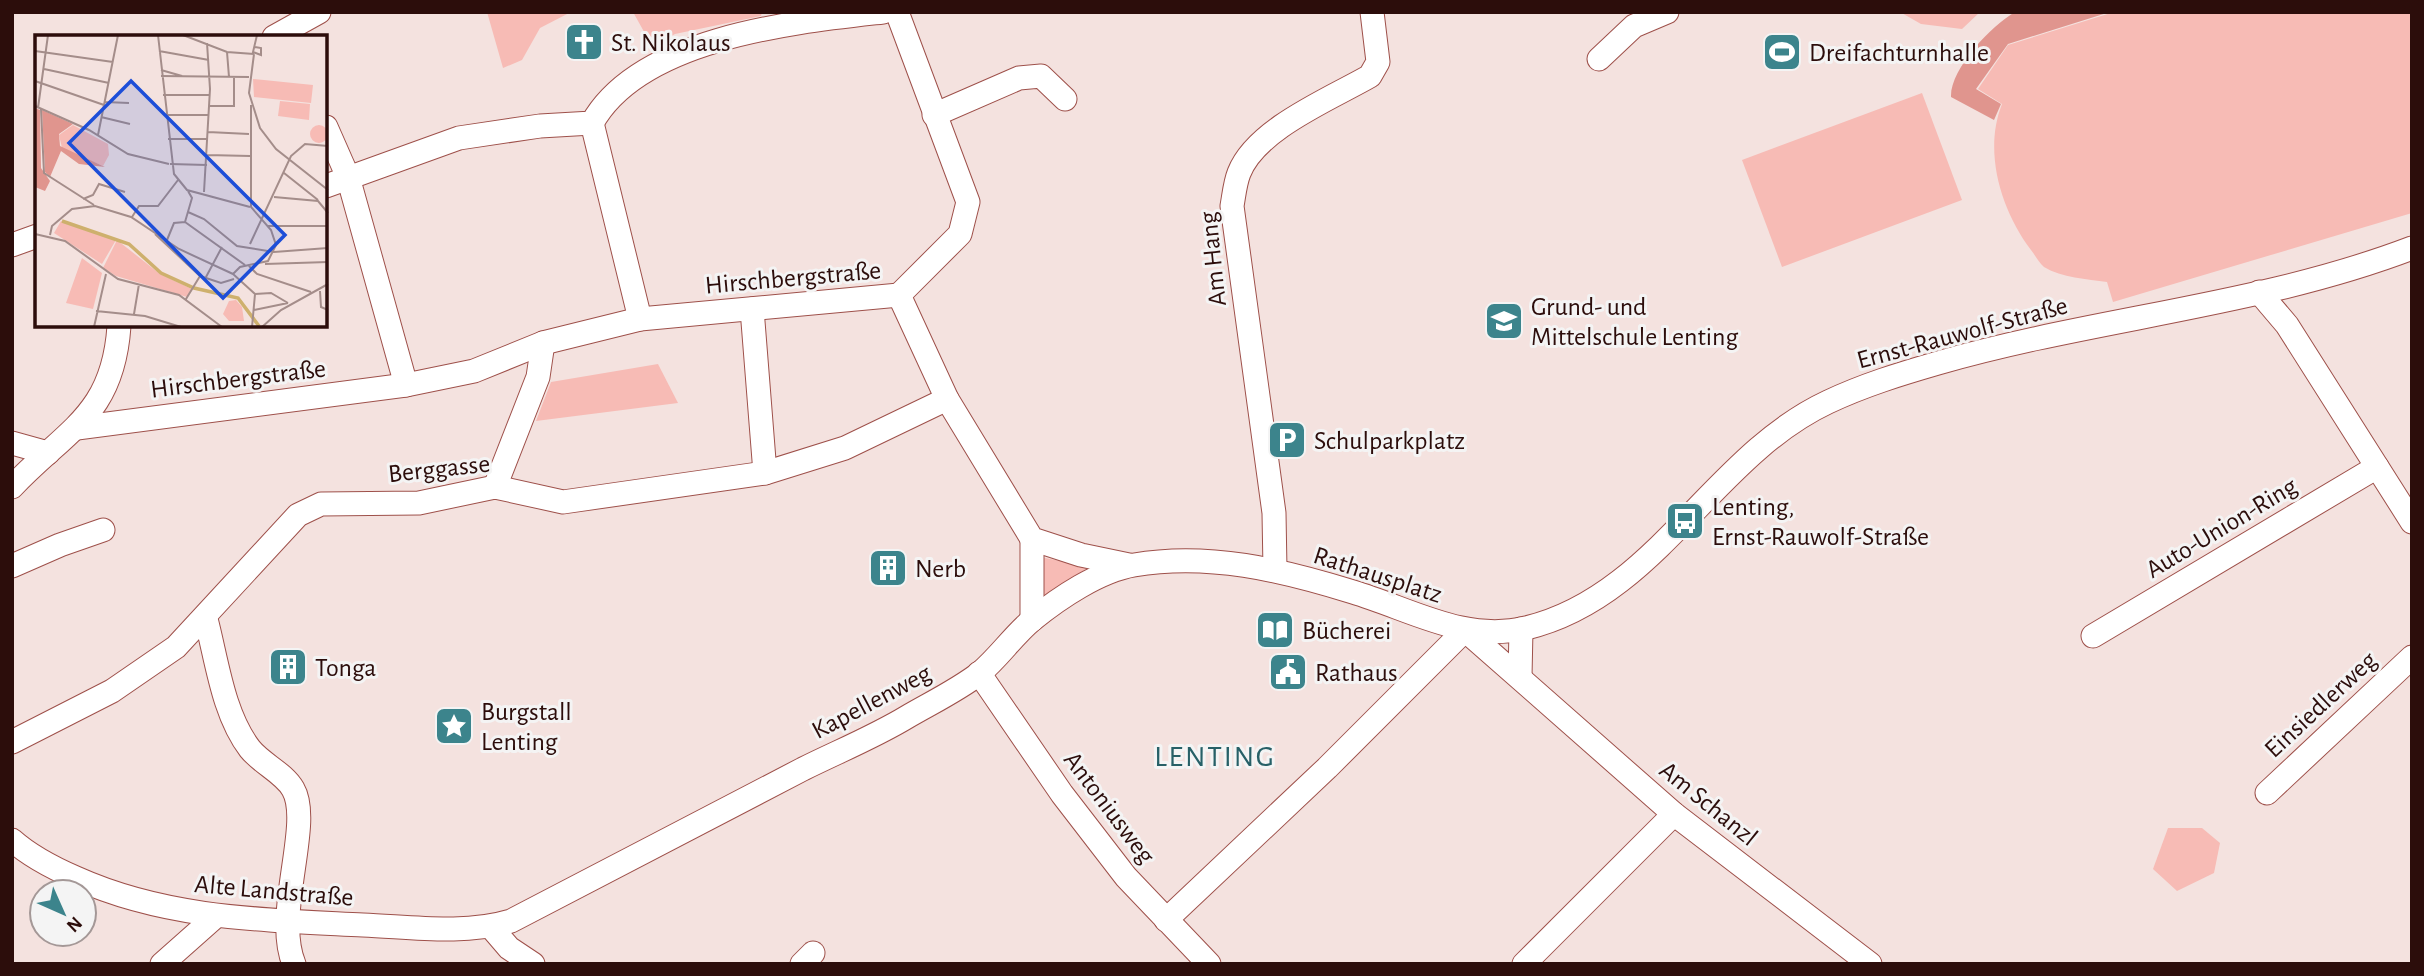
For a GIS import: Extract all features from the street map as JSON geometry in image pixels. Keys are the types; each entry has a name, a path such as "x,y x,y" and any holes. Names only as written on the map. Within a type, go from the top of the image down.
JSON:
{"street":[{"path":"287,34 319,12"},
{"path":"640,319 592,123 601,107 635,79 666,61 724,38 786,23 883,12"},
{"path":"897,12 968,202 960,233 899,295"},
{"name":"Am Hang","path":"1275,570 1274,513 1232,206 1239,173 1255,148 1275,131 1370,76 1378,62 1372,12"},
{"path":"1599,59 1634,26 1667,12"},
{"path":"934,115 1019,78 1041,76 1065,99"},
{"path":"327,187 460,138 540,126 592,123"},
{"path":"327,129 348,177 406,385"},
{"path":"12,245 35,237"},
{"name":"Ernst-Rauwolf-Straße","path":"1465,630 1521,629 1556,619 1592,602 1626,579 1738,468 1770,441 1821,405 1877,380 2049,334 2259,292 2365,266 2412,248"},
{"path":"2259,292 2287,325 2412,522"},
{"name":"Hirschbergstraße","path":"77,428 406,385 474,370 543,343 640,319 899,295 947,399 1032,539"},
{"path":"752,309 765,472"},
{"path":"12,487 77,428 100,400 111,375 119,327"},
{"path":"495,487 538,377 543,343"},
{"name":"Berggasse","path":"12,742 112,691 176,647 206,618 298,515 321,504 419,503 495,487 563,502 765,472 845,448 947,399"},
{"path":"12,443 48,453"},
{"name":"Auto-Union-Ring","path":"2093,636 2377,467"},
{"path":"12,566 103,530"},
{"path":"1032,620 1032,539 1080,555 1129,565"},
{"name":"Kapellenweg","path":"491,927 511,921 898,722 979,673 1032,620 1066,596 1129,565 1220,562 1275,570"},
{"name":"Rathausplatz","path":"1275,570 1354,592 1465,630"},
{"path":"206,618 235,727 252,752 293,789 299,813 287,921 288,950 294,964"},
{"path":"1520,677 1521,629"},
{"path":"1166,919 1327,768 1465,630"},
{"name":"Am Schanzl","path":"1465,630 1674,814 1870,964"},
{"name":"Einsiedlerweg","path":"2267,793 2412,657"},
{"name":"Antoniusweg","path":"979,673 1078,815 1126,877 1209,964"},
{"path":"1524,964 1674,814"},
{"name":"Alte Landstraße","path":"12,840 24,851 84,882 158,906 215,917 449,929 491,927"},
{"path":"162,964 215,917"},
{"path":"491,927 509,948 533,964"}],"shaded area":[{"path":"487,12 571,12 540,28 522,60 503,68"},
{"path":"633,12 762,12 761,16 675,34 652,46"},
{"path":"1900,12 1980,12 1962,29 1921,24"},
{"path":"2015,12 2110,12 2008,44 1976,89 2001,104 1994,120 1951,97 1952,86 1964,61 1974,49 1995,27"},
{"path":"2114,12 2412,12 2412,213 2113,302 2107,282 2067,276 2044,267 2011,217 1998,180 1994,141 2002,104 1978,89 2008,45"},
{"path":"1922,93 1962,200 1782,267 1742,160"},
{"path":"658,364 678,403 536,421 551,382"},
{"path":"1041,557 1089,567 1040,598"},
{"path":"2168,828 2202,828 2220,843 2214,873 2177,891 2153,869"}],"place":[{"name":"St. Nikolaus","path":"584,42"},
{"name":"Dreifachturnhalle","path":"1782,52"},
{"name":"Grund- und Mittelschule Lenting","path":"1504,321"},
{"name":"Schulparkplatz","path":"1287,440"},
{"name":"Lenting, Ernst-Rauwolf-Straße","path":"1685,521"},
{"name":"Nerb","path":"888,568"},
{"name":"Bücherei","path":"1275,630"},
{"name":"Tonga","path":"288,667"},
{"name":"Rathaus","path":"1288,672"},
{"name":"Burgstall Lenting","path":"454,726"}],"district":[{"name":"LENTING","path":"1215,756"}]}
